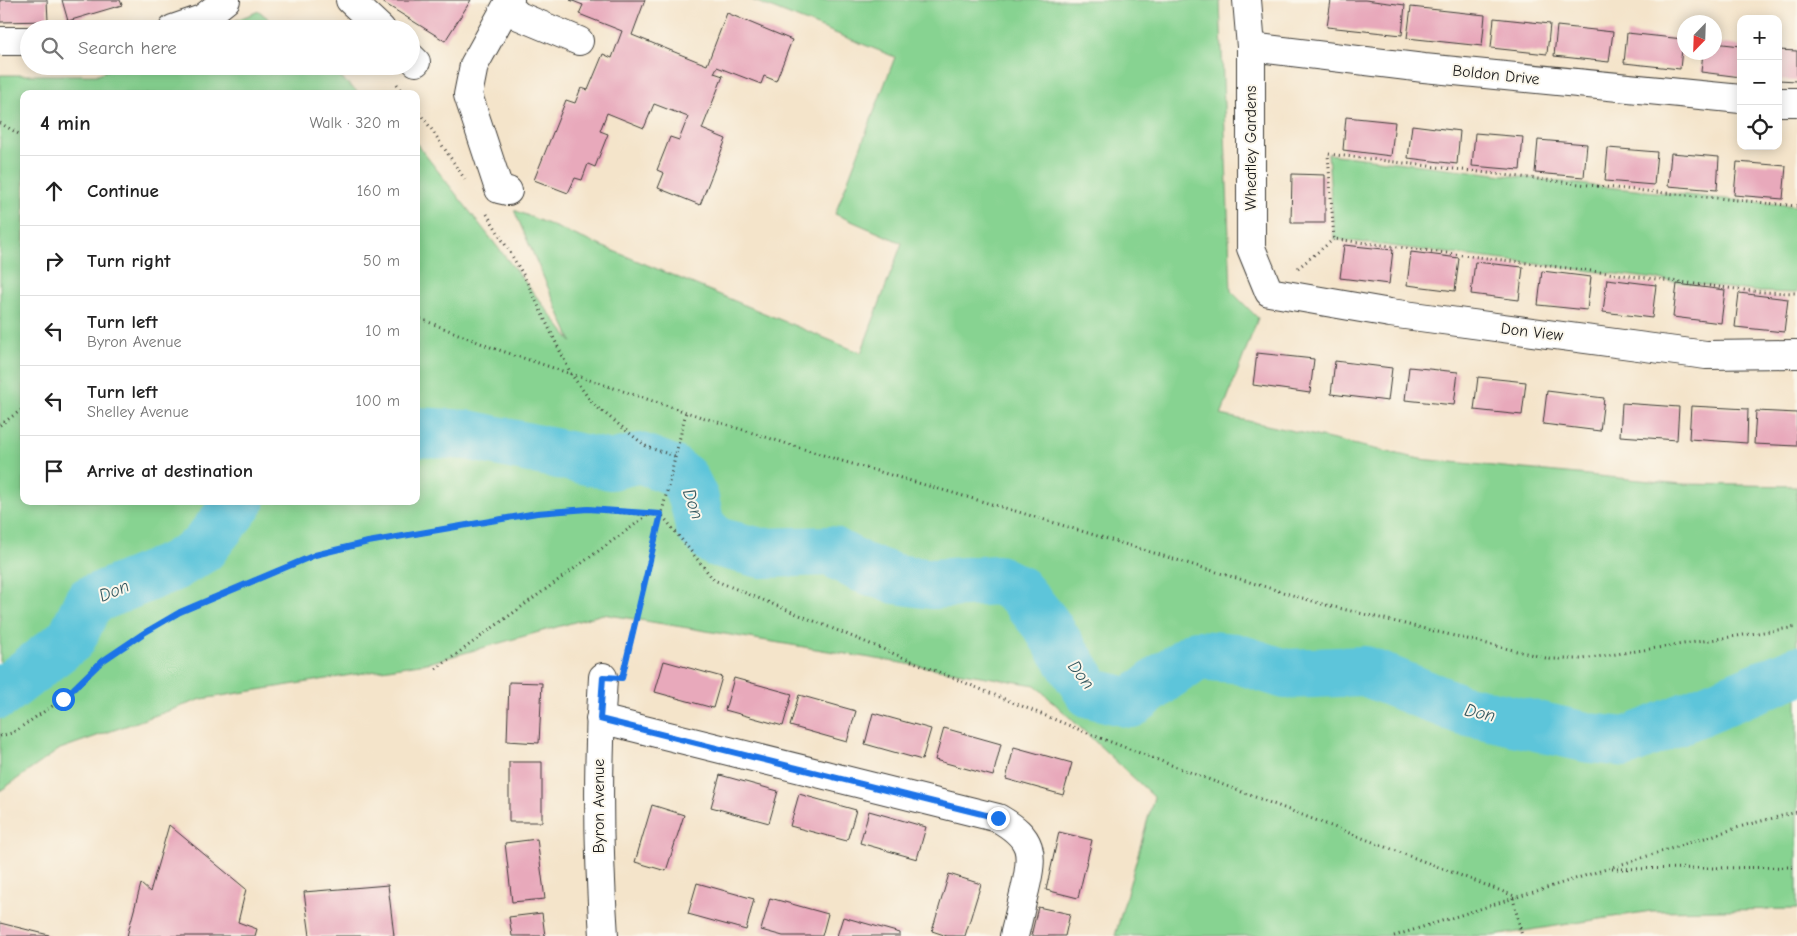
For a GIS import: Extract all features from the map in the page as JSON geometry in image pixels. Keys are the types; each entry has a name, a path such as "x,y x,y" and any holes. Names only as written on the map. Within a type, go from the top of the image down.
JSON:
{"street":[{"path":"199,20 226,0"},
{"path":"350,0 371,20"},
{"name":"Wheatley Gardens","path":"1247,0 1251,46 1251,248 1269,292"},
{"path":"508,191 499,189 468,95 474,65 509,3 519,16 579,41"},
{"path":"0,41 20,41"},
{"name":"Boldon Drive","path":"1251,46 1424,68 1737,99"},
{"path":"1782,102 1797,102"},
{"name":"Don View","path":"1269,292 1390,313 1706,355 1797,354"},
{"name":"Byron Avenue","path":"603,677 598,782 598,855 604,936"},
{"path":"600,719 998,818 1013,827 1024,839 1030,852 1031,867 1014,936"}],"path":[{"path":"420,114 470,188"},
{"path":"0,123 20,135"},
{"path":"1334,238 1328,154 1605,187 1797,206"},
{"path":"485,211 524,276 571,374 593,404 647,447 675,456"},
{"path":"1269,292 1334,238 1760,292 1797,293"},
{"path":"420,319 493,348 842,461 1012,510 1322,604 1550,659 1583,659 1797,627"},
{"path":"0,425 20,411"},
{"path":"603,677 622,678 686,412"},
{"path":"0,736 12,732 63,699 101,662 165,620 315,555 368,542 537,513 588,509 661,514"},
{"path":"436,669 649,514"},
{"path":"661,514 714,580 1090,734 1515,898"},
{"path":"1394,936 1606,869 1797,812"},
{"path":"1606,869 1797,867"},
{"path":"1515,898 1522,936"}],"green space":[{"path":"752,0 1220,0 1231,291 1258,318 1221,415 1420,459 1682,484 1797,486 1797,909 1651,911 1493,936 1115,936 1154,797 1035,685 603,614 432,662 202,699 60,749 0,791 0,75 338,75 355,90 20,90 20,505 420,505 420,148 572,342 514,210 861,353 902,243 835,214 895,57"},
{"path":"259,11 270,20 236,20"},
{"path":"1328,154 1605,187 1797,206 1797,293 1760,292 1334,239"}],"building":[{"path":"0,0 47,0 48,20 0,22"},
{"path":"62,0 120,0 122,5 71,20 68,20"},
{"path":"379,0 471,0 445,41 420,25 420,20 411,20"},
{"path":"570,0 645,0 632,35 707,65 727,13 792,40 776,81 764,76 761,84 717,67 714,73 723,76 702,129 726,139 700,205 658,188 664,173 657,170 670,137 679,140 688,117 654,104 644,128 607,113 600,131 608,134 595,167 588,164 582,180 575,178 568,193 534,180 566,100 575,103 581,88 588,90 603,54 612,58 622,31 579,14 583,5"},
{"path":"1331,0 1365,0 1405,5 1402,35 1327,27"},
{"path":"1411,7 1485,15 1482,46 1407,38"},
{"path":"1494,18 1550,24 1547,54 1491,48"},
{"path":"1557,26 1613,32 1609,62 1554,56"},
{"path":"1627,33 1677,38 1677,60 1681,60 1680,69 1624,63"},
{"path":"1722,44 1737,46 1737,76 1701,72 1702,60 1722,60"},
{"path":"1782,50 1797,51 1797,81 1782,80"},
{"path":"1346,117 1395,122 1391,156 1343,150"},
{"path":"1412,125 1460,131 1457,164 1408,158"},
{"path":"1475,133 1523,137 1520,170 1472,166"},
{"path":"1538,140 1587,144 1584,177 1535,173"},
{"path":"1608,148 1657,152 1654,185 1605,181"},
{"path":"1671,153 1719,157 1717,190 1668,186"},
{"path":"1737,162 1786,166 1783,199 1734,195"},
{"path":"1292,174 1325,175 1325,223 1291,223"},
{"path":"1344,245 1393,250 1389,284 1340,278"},
{"path":"1411,252 1459,258 1455,291 1407,285"},
{"path":"1475,262 1523,267 1519,300 1471,294"},
{"path":"1542,271 1591,277 1587,310 1538,305"},
{"path":"1607,279 1656,285 1652,318 1603,312"},
{"path":"1677,284 1725,290 1721,323 1673,317"},
{"path":"1739,293 1788,299 1784,332 1735,327"},
{"path":"1257,353 1314,359 1310,393 1253,385"},
{"path":"1335,361 1392,368 1388,401 1331,394"},
{"path":"1409,367 1458,372 1454,405 1405,400"},
{"path":"1478,377 1526,382 1522,415 1474,410"},
{"path":"1547,391 1604,398 1600,431 1543,424"},
{"path":"1622,403 1679,407 1677,440 1620,436"},
{"path":"1691,406 1748,409 1747,443 1689,439"},
{"path":"1756,411 1797,413 1797,446 1754,444"},
{"path":"664,661 722,677 713,708 655,692"},
{"path":"734,678 792,694 783,726 725,710"},
{"path":"509,682 542,683 539,743 507,741"},
{"path":"799,695 856,711 847,742 790,726"},
{"path":"873,713 931,729 922,760 865,744"},
{"path":"944,728 1001,744 993,776 935,760"},
{"path":"1014,747 1072,763 1063,795 1006,779"},
{"path":"509,762 542,762 542,822 509,822"},
{"path":"720,775 778,791 769,823 711,807"},
{"path":"799,794 856,810 847,841 790,826"},
{"path":"652,805 684,815 666,871 635,862"},
{"path":"869,811 926,827 917,859 860,843"},
{"path":"169,825 246,889 238,922 257,929 255,936 127,936 141,884 150,892"},
{"path":"1059,832 1092,840 1078,898 1046,890"},
{"path":"537,839 545,899 512,902 505,843"},
{"path":"949,874 981,884 965,936 947,936 932,931"},
{"path":"697,883 754,899 746,930 688,914"},
{"path":"388,885 394,936 310,936 304,892"},
{"path":"770,898 828,914 822,936 783,936 761,930"},
{"path":"1038,907 1070,914 1065,936 1031,936"},
{"path":"542,913 545,936 512,936 509,917"},
{"path":"843,917 900,933 900,936 837,936"},
{"path":"0,923 49,935 49,936 0,936"}],"waterway":[{"name":"Don","path":"420,432 468,435 611,465 640,458 672,470 684,479 694,499 700,526 716,542 761,553 831,551 860,567 896,579 932,584 998,580 1018,590 1045,623 1090,693 1131,703 1197,655 1235,658 1285,674 1365,671 1460,709 1590,738 1626,742 1797,671"},
{"name":"Don","path":"0,694 71,639 89,601 174,566 202,549 237,505"}],"route":[{"path":"63,699 101,662 144,633 180,612 315,555 368,542 537,513 588,509 661,514 622,678 603,677 600,719 998,818"}]}
